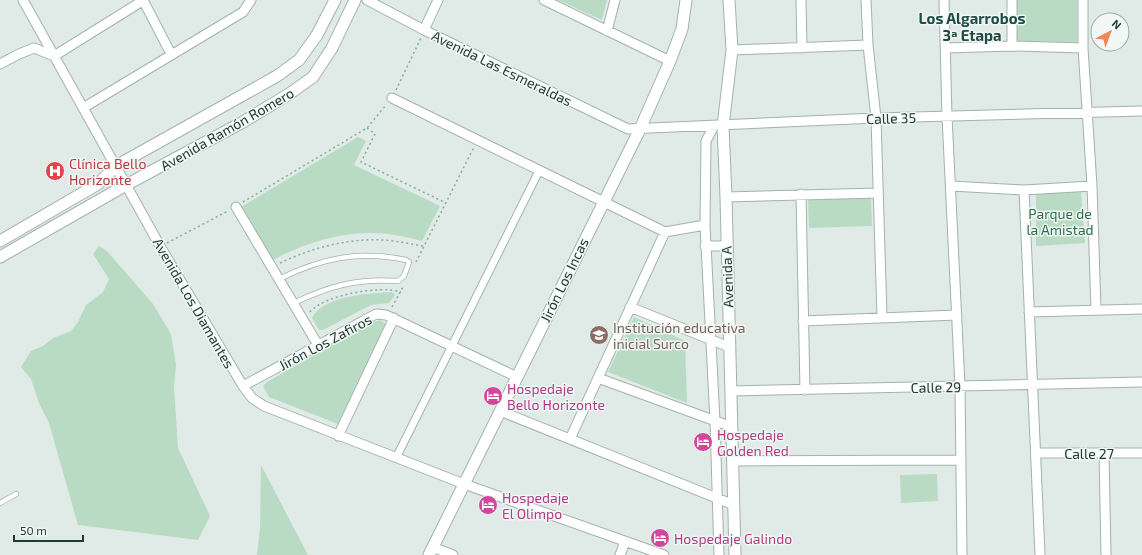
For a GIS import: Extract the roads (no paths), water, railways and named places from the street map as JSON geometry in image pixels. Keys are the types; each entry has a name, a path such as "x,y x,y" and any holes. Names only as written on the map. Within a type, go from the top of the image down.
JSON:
{"street":[{"name":"Avenida Los Diamantes","path":"23,0 160,246 243,386 252,398 264,406 468,486"},
{"path":"0,64 34,48 54,56 143,0 171,54"},
{"path":"83,108 243,12 251,0"},
{"name":"Avenida Ramón Romero","path":"0,241 98,184 116,166 277,76 299,60 317,35 335,0"},
{"name":"Avenida Ramón Romero","path":"0,258 126,185 243,122 289,94 313,77 332,48 355,0"},
{"name":"Avenida Las Esmeraldas","path":"367,0 424,30 628,129 640,129"},
{"path":"424,30 438,0"},
{"path":"544,0 670,61"},
{"path":"607,31 615,0"},
{"name":"Jirón Los Incas","path":"430,551 468,486 500,411 602,202 640,129 670,61 682,29 686,0"},
{"name":"Avenida A","path":"729,0 732,50 718,126 726,197 726,246 735,555"},
{"path":"801,0 802,48"},
{"path":"866,0 868,45 876,118 882,317"},
{"path":"944,0 947,116 960,386 962,555"},
{"path":"1012,0 1012,46"},
{"path":"1083,0 1083,48 1092,186 1096,310"},
{"path":"732,50 868,45"},
{"path":"946,48 1012,46 1083,48"},
{"path":"392,98 665,232 704,224"},
{"name":"Calle 35","path":"640,129 876,118 1142,111"},
{"path":"718,126 706,141 704,224 709,340 715,421 716,498 719,555"},
{"path":"396,458 538,170"},
{"path":"951,186 1024,190 1092,186"},
{"path":"1024,190 1040,555"},
{"path":"726,197 878,193"},
{"path":"801,194 805,390"},
{"path":"236,207 318,345"},
{"path":"570,439 665,232"},
{"path":"706,246 726,246"},
{"path":"630,307 729,347"},
{"path":"1029,312 1142,309"},
{"name":"Jirón Los Zafiros","path":"243,386 376,314 394,318 517,377"},
{"path":"803,321 957,315"},
{"path":"338,436 394,318"},
{"path":"598,378 732,427"},
{"name":"Calle 29","path":"731,391 1142,382"},
{"path":"500,411 734,505"},
{"name":"Calle 27","path":"1036,453 1142,453"},
{"path":"1104,453 1106,555"},
{"path":"733,461 961,460"},
{"path":"468,486 664,555"},
{"path":"620,555 622,540"},
{"path":"430,551 453,555"}],"lane":[{"path":"279,279 300,268 346,256 365,254 386,255 406,260 408,262 404,276 398,281 369,280 349,282 331,287 294,303"},
{"path":"0,503 16,494"}],"place":[{"name":"Clínica Bello Horizonte","path":"55,171"},
{"name":"Institución educativa inicial Surco","path":"599,335"},
{"name":"Hospedaje Bello Horizonte","path":"493,396"},
{"name":"Hospedaje Golden Red","path":"703,442"},
{"name":"Hospedaje El Olimpo","path":"488,505"},
{"name":"Hospedaje Galindo","path":"660,538"}],"district":[{"name":"Los Algarrobos 3ª Etapa","path":"972,26"}],"park label":[{"name":"Parque de la Amistad","path":"1060,222"}]}
